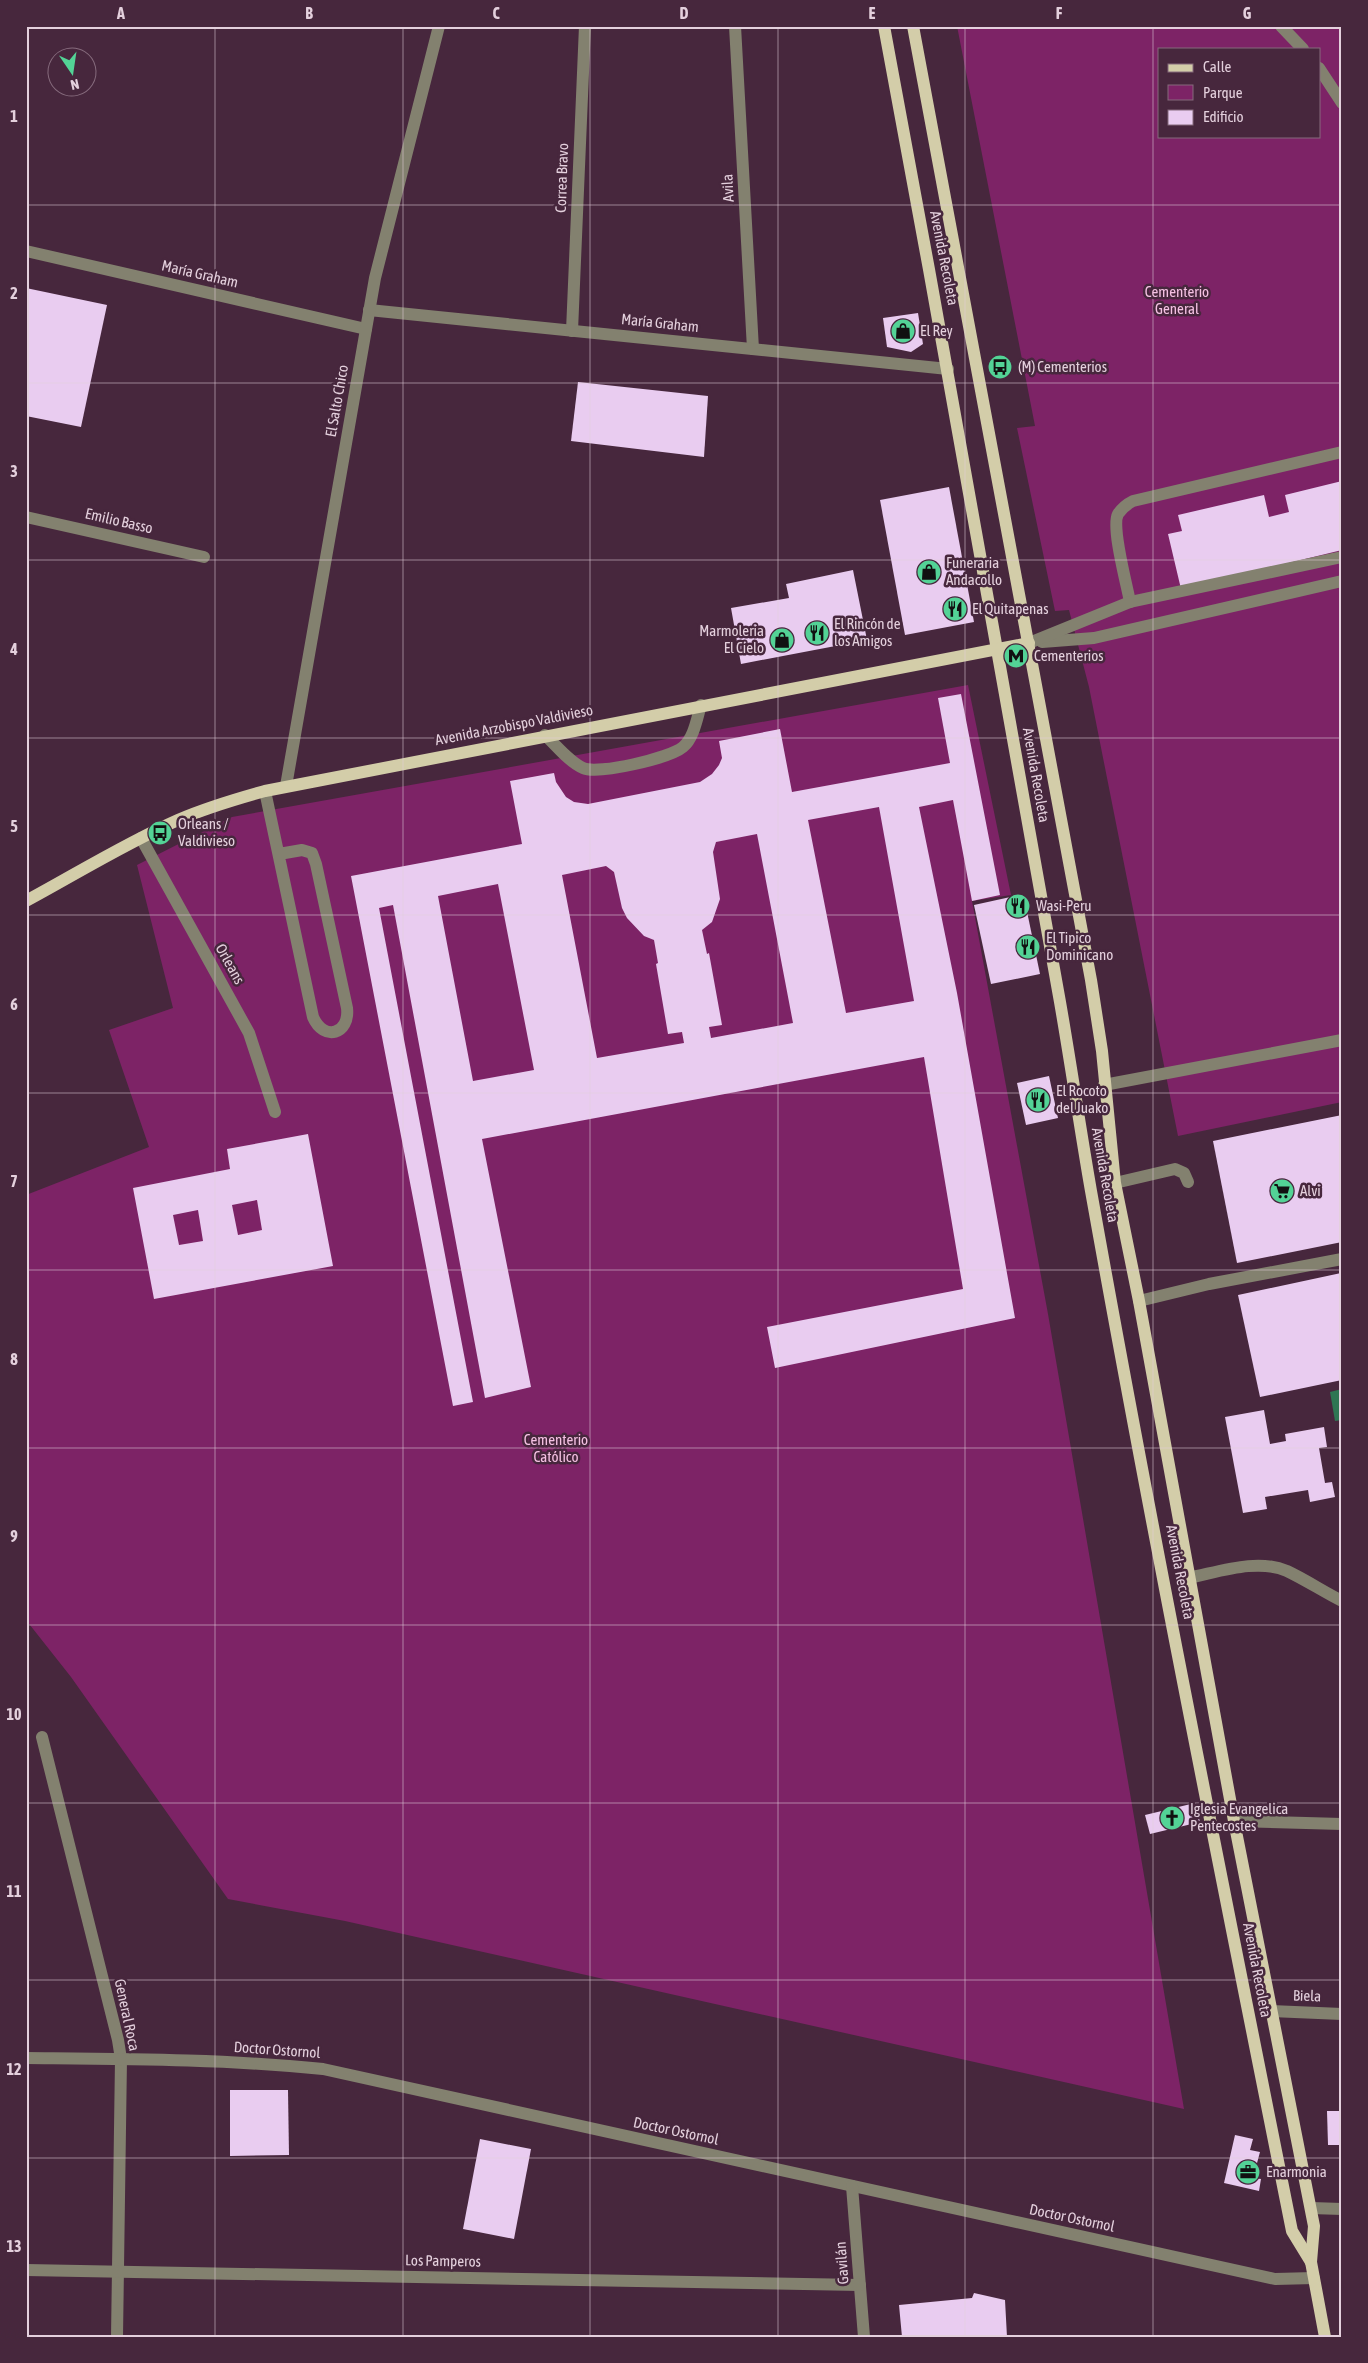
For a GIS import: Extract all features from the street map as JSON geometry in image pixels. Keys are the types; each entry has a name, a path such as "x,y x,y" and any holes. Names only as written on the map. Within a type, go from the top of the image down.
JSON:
{"main road":[{"name":"Avenida Recoleta","path":"884,26 948,369 996,649 1062,1011 1090,1188 1292,2231 1310,2262 1325,2337"},
{"name":"Avenida Recoleta","path":"912,26 1091,980 1115,1183 1139,1301 1188,1578 1234,1821 1311,2208 1314,2226 1310,2262"},
{"name":"Avenida Arzobispo Valdivieso","path":"26,902 141,838 201,811 265,790 1029,643"}],"street":[{"name":"El Salto Chico","path":"286,786 375,278 439,26"},
{"name":"Correa Bravo","path":"572,331 585,26"},
{"name":"Avila","path":"735,26 753,349"},
{"path":"1281,26 1302,48"},
{"path":"1320,70 1342,103"},
{"name":"María Graham","path":"26,251 366,329"},
{"name":"María Graham","path":"369,310 948,369"},
{"path":"1130,602 1116,528 1118,514 1124,506 1133,501 1342,452"},
{"name":"Emilio Basso","path":"26,517 204,557"},
{"path":"1029,643 1130,602 1342,557"},
{"path":"1029,643 1094,638 1342,581"},
{"path":"545,735 583,768 597,770 671,755 685,746 693,732 701,705"},
{"path":"265,790 313,1017 317,1026 325,1032 335,1032 344,1027 348,1018 347,1008 316,864 312,853 302,850 279,854"},
{"name":"Orleans","path":"141,838 249,1033 275,1112"},
{"path":"1104,1085 1342,1040"},
{"path":"1115,1183 1175,1169 1184,1172 1188,1182"},
{"path":"1139,1301 1209,1284 1342,1259"},
{"path":"1188,1578 1244,1567 1266,1566 1286,1571 1342,1601"},
{"name":"General Roca","path":"42,1737 118,2040 121,2059 118,2337"},
{"path":"1234,1821 1342,1824"},
{"name":"Biela","path":"1271,2011 1342,2014"},
{"name":"Doctor Ostornol","path":"26,2058 121,2059 287,2065 323,2069 1275,2279 1314,2278"},
{"name":"Gavilán","path":"852,2186 864,2337"},
{"path":"1311,2208 1342,2209"},
{"name":"Los Pamperos","path":"26,2270 860,2285"}],"green space":[{"name":"Cementerio General","path":"957,26 1342,26 1342,1102 1178,1136 1089,687 1069,610 1055,611 1017,428 1035,426"},
{"name":"Cementerio Católico","path":"968,685 1011,895 972,901 1048,1314 1184,2109 345,1921 228,1899 71,1677 26,1620 26,1195 149,1147 109,1030 173,1008 137,865 232,817"}],"shaded area":[{"path":"1342,1389 1342,1420 1335,1421 1330,1392"}],"building":[{"path":"26,288 107,305 81,427 26,416"},
{"name":"El Rey","path":"918,313 923,344 911,352 887,347 883,318"},
{"path":"578,382 708,396 704,457 571,441"},
{"path":"1342,481 1342,550 1181,589 1168,534 1182,531 1178,515 1264,495 1269,517 1289,512 1285,495"},
{"path":"949,487 974,622 905,635 880,500"},
{"path":"853,570 867,640 741,664 731,608 789,598 786,584"},
{"path":"961,694 1000,895 972,901 953,800 919,807 957,993 1015,1318 775,1368 767,1327 963,1289 924,1057 482,1139 531,1387 485,1398 393,905 379,908 473,1402 453,1406 351,876 522,844 510,781 554,773 556,782 566,797 574,802 588,804 700,782 712,774 719,765 722,758 719,741 780,729 792,792 950,763 938,698","holes":["879,807 914,1001 846,1013 808,820","757,834 793,1023 711,1038 709,1027 722,1025 709,953 707,954 702,930 712,922 720,899 713,852 716,842","606,866 614,872 622,908 627,918 644,936 654,940 658,963 656,964 668,1034 682,1032 684,1043 597,1058 562,875","498,884 534,1070 473,1081 438,896"]},
{"path":"1015,896 1025,902 1040,974 991,984 974,905"},
{"name":"El Rocoto del Juako","path":"1049,1076 1058,1118 1026,1125 1017,1083"},
{"name":"Alvi","path":"1342,1115 1342,1242 1237,1263 1213,1141"},
{"path":"308,1134 333,1266 154,1299 133,1188 230,1169 227,1149","holes":["257,1200 262,1230 238,1235 232,1205","198,1210 203,1241 179,1245 173,1215"]},
{"path":"1341,1273 1342,1380 1260,1397 1238,1295"},
{"path":"1264,1410 1270,1444 1286,1441 1285,1434 1324,1427 1327,1447 1319,1448 1325,1483 1332,1482 1335,1497 1310,1502 1308,1490 1265,1497 1267,1509 1243,1513 1225,1417"},
{"name":"Iglesia Evangelica Pentecostes","path":"1195,1803 1200,1822 1150,1834 1145,1815"},
{"path":"230,2090 288,2090 289,2155 230,2156"},
{"path":"1327,2111 1342,2111 1342,2145 1328,2145"},
{"path":"1235,2135 1253,2139 1250,2150 1260,2152 1253,2178 1261,2179 1259,2191 1224,2183"},
{"path":"480,2139 531,2149 514,2239 463,2229"},
{"path":"974,2293 1005,2300 1007,2337 902,2337 899,2305 972,2298"}],"place":[{"name":"El Rey","path":"903,331"},
{"name":"(M) Cementerios","path":"1000,367"},
{"name":"Funeraria Andacollo","path":"929,572"},
{"name":"El Quitapenas","path":"955,609"},
{"name":"El Rincón de los Amigos","path":"817,633"},
{"name":"Marmoleria El Cielo","path":"782,640"},
{"name":"Cementerios","path":"1016,656"},
{"name":"Orleans / Valdivieso","path":"160,833"},
{"name":"Wasi-Peru","path":"1018,906"},
{"name":"El Tipico Dominicano","path":"1028,947"},
{"name":"El Rocoto del Juako","path":"1038,1100"},
{"name":"Alvi","path":"1282,1191"},
{"name":"Iglesia Evangelica Pentecostes","path":"1172,1818"},
{"name":"Enarmonia","path":"1248,2172"}]}
